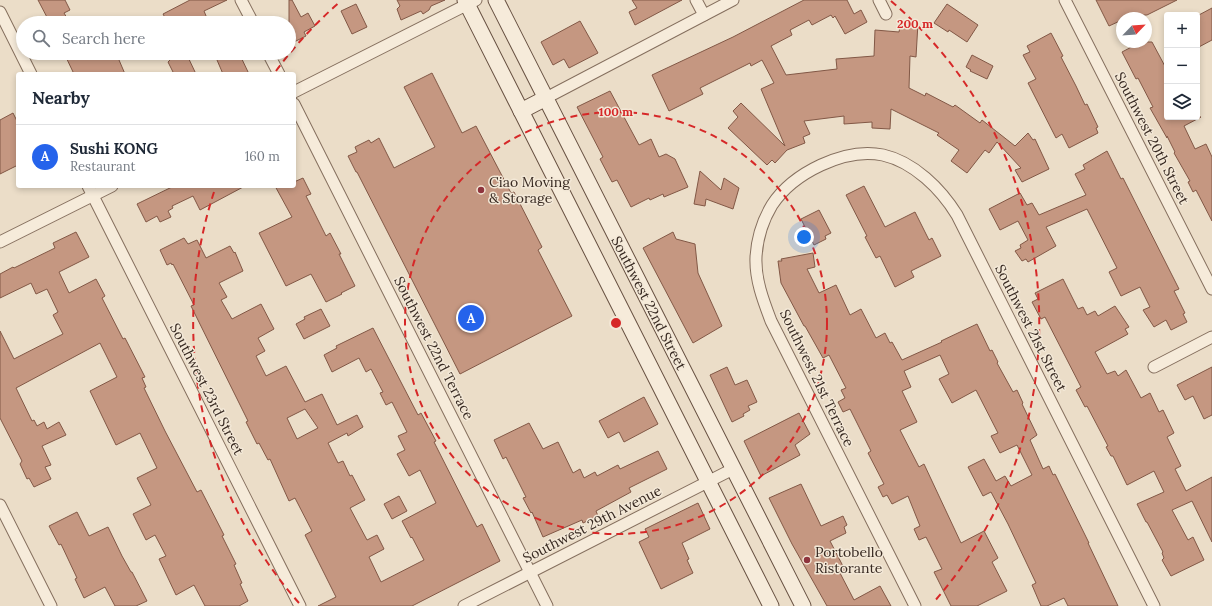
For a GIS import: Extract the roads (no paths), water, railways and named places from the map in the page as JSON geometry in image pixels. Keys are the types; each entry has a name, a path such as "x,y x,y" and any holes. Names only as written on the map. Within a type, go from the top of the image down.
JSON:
{"main road":[{"name":"Southwest 22nd Street","path":"496,0 803,606"},
{"name":"Southwest 22nd Street","path":"470,1 521,111 771,606"},
{"path":"521,111 546,98"}],"street":[{"path":"241,0 249,16"},
{"path":"696,0 704,15"},
{"path":"546,98 733,0"},
{"path":"879,0 886,14"},
{"name":"Southwest 20th Street","path":"1065,0 1212,289"},
{"path":"296,91 470,1"},
{"path":"0,12 16,44"},
{"path":"24,60 30,72"},
{"path":"272,60 278,72"},
{"name":"Southwest 22nd Terrace","path":"296,108 547,606"},
{"name":"Southwest 21st Street","path":"813,169 841,158 855,155 884,155 912,168 927,178 948,201 957,215 1154,606"},
{"name":"Southwest 21st Terrace","path":"813,169 782,194 773,204 766,216 761,230 756,256 756,270 759,286 763,301 777,333 915,606"},
{"path":"0,242 90,191 103,188"},
{"name":"Southwest 23rd Street","path":"90,191 300,606"},
{"path":"1154,367 1212,338"},
{"name":"Southwest 29th Avenue","path":"464,606 733,468"},
{"path":"0,504 51,606"}],"place":[{"name":"Ciao Moving & Storage","path":"481,190"},
{"name":"Sushi KONG","path":"471,318"},
{"name":"Portobello Ristorante","path":"807,560"}]}
